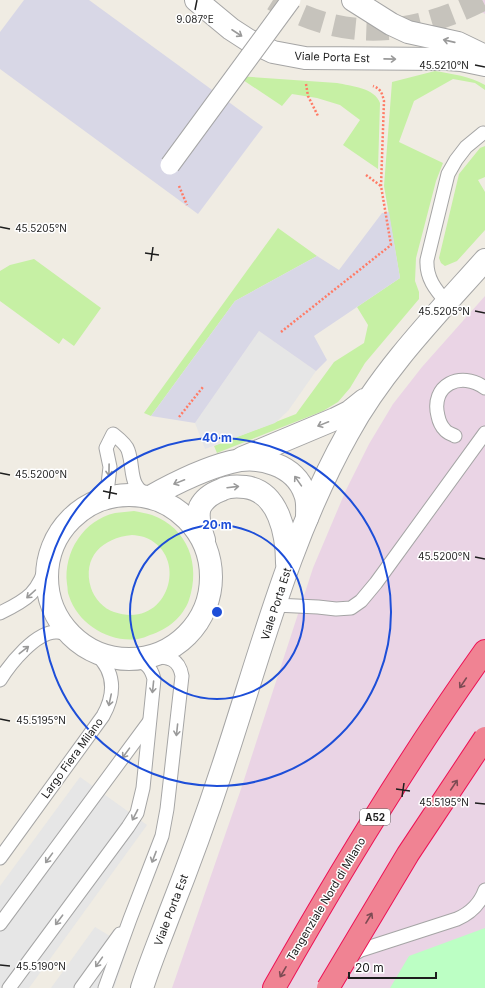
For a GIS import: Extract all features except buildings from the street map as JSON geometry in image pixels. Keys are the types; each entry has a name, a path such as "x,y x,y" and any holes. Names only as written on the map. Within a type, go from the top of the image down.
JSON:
{"highway":[{"name":"Tangenziale Nord di Milano","path":"274,988 370,826 423,742 485,651"},
{"path":"328,988 408,854 485,738"}],"street":[{"name":"Viale Porta Est","path":"196,0 231,29 248,40 273,52 305,58 461,60 485,65"},
{"path":"170,165 291,0"},
{"path":"353,0 408,32 458,44 485,56"},
{"name":"Viale Porta Est","path":"142,988 205,820 287,568 325,476 348,431 378,387 413,341 485,260"},
{"path":"150,497 173,484 232,462 335,420 349,412 378,387"},
{"path":"232,462 246,460 267,461 287,470 294,476 305,492 307,502 307,518"},
{"path":"206,547 194,527 180,512 166,503 150,497 131,495 112,496 92,503 71,518 63,527 56,537 47,562 46,587 54,613 72,636 95,652 114,658 142,658 177,644 197,625 208,600 212,574 206,547 200,525 200,507 212,494 223,489 239,486 249,487 265,495 274,506 286,541 287,568"}],"lane":[{"path":"447,303 435,289 428,277 426,268 427,260 448,174 466,147 483,134"},
{"path":"455,436 445,431 439,421 436,407 439,395 448,384 461,379 479,384 485,388"},
{"path":"275,605 336,609 351,608 361,601 376,583 485,433"},
{"path":"92,503 108,484 110,467 106,448 113,434 128,449 135,485 139,491 150,497"},
{"path":"0,613 34,592 41,582 47,562"},
{"path":"0,680 8,666 20,653 42,636 57,632 72,636"},
{"name":"Largo Fiera Milano","path":"0,858 108,708 112,682 104,660 95,652"},
{"path":"9,988 137,813 141,801 145,773 154,678 150,668 140,660 142,658 167,658 174,660 178,664 182,676 168,809 162,836 105,988"},
{"path":"0,924 149,722"},
{"path":"316,988 327,974 338,964 361,950 467,915 479,902 485,890"},
{"path":"81,988 130,919"}],"path":[{"path":"305,58 304,76 308,96 318,116"},
{"path":"281,332 391,245 381,186 384,101 382,93 379,89 372,85"},
{"path":"366,175 381,186"},
{"path":"179,417 203,387"}],"shaded area":[{"path":"24,0 89,0 263,127 198,214 0,69 0,32"},
{"path":"463,0 485,0 485,14"},
{"path":"389,212 400,278 314,336 327,360 316,371 259,331 195,423 151,416 235,301 317,256 339,270 382,213"},
{"path":"485,296 485,988 172,988 241,789 313,568 346,490 369,444 393,404 422,367"},
{"path":"259,331 316,371 288,411 275,423 205,449 195,423"},
{"path":"80,777 147,825 29,988 0,988 0,886"},
{"path":"95,927 128,947 114,988 51,988"}],"green space":[{"path":"435,71 473,79 485,85 485,90 475,83 453,79 414,101 399,142 443,163 436,181 416,258 415,281 419,292 419,299 365,363 350,388 338,402 323,411 217,453 214,446 296,414 334,362 364,343 368,325 357,307 400,278 384,186 392,82"},
{"path":"237,76 337,83 362,88 373,94 380,103 378,169 343,145 360,120 340,105 317,98 292,94 282,106"},
{"path":"485,146 485,177 478,180 485,192 485,230 457,261 445,266 441,263 439,258 459,174 480,148"},
{"path":"278,228 317,256 235,301 151,416 144,413"},
{"path":"34,259 101,308 74,346 63,338 59,344 0,301 0,271 10,265"},
{"path":"134,511 152,515 164,521 175,529 183,538 192,561 192,587 189,600 183,612 174,622 162,630 146,637 138,639 116,638 96,630 87,623 73,606 68,594 68,560 78,539 85,530 94,523 115,513","holes":["134,535 144,537 158,546 167,559 170,573 167,588 160,601 148,611 133,615 110,611 103,606 92,592 89,567 92,558 103,545 121,537"]},
{"path":"485,928 485,988 390,988 409,956"}],"tunnel":[{"path":"273,0 299,14 325,23 351,28 378,30 404,27 430,21 456,12 483,0"}]}
